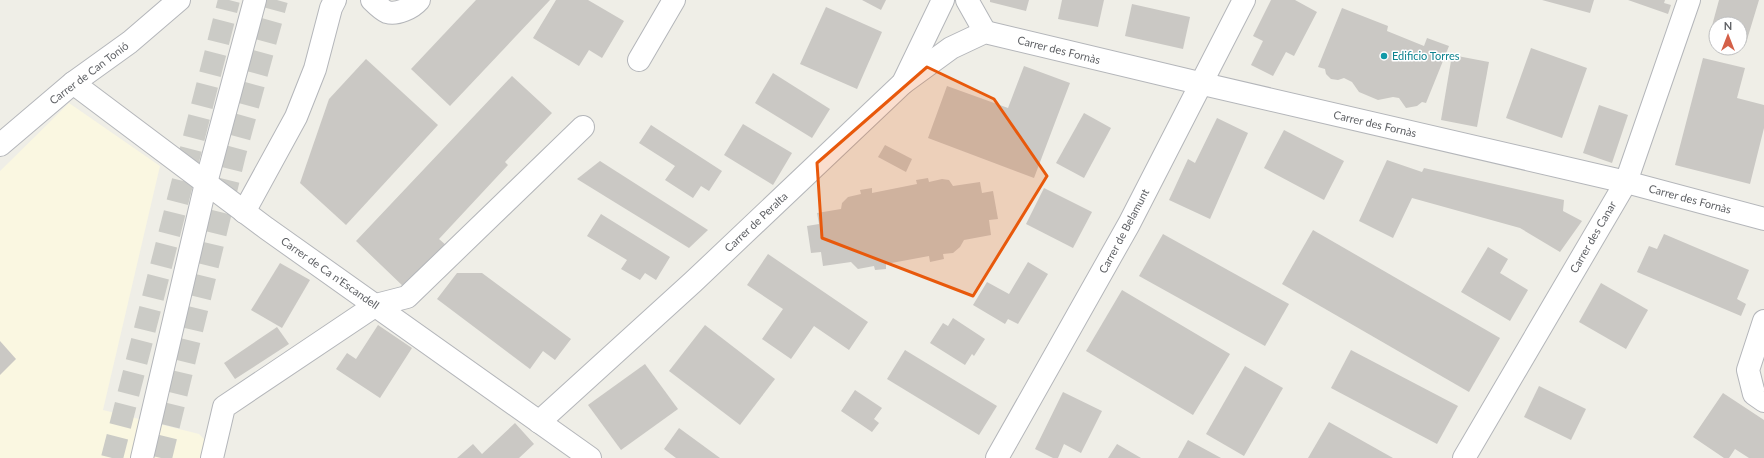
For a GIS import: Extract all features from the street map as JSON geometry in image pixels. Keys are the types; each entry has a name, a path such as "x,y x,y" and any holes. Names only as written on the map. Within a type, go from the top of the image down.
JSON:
{"street":[{"name":"Carrer de Can Tonió","path":"0,145 73,82 130,42 179,0"},
{"path":"142,458 206,184 255,0"},
{"path":"244,212 296,117 315,69 331,8 335,0"},
{"path":"372,0 386,12 395,13 414,5 419,0"},
{"path":"639,60 674,0"},
{"name":"Carrer de Peralta","path":"539,422 693,282 903,83 943,0"},
{"path":"903,83 951,48 985,32 967,0"},
{"name":"Carrer de Belamunt","path":"997,458 1129,224 1199,83 1244,0"},
{"name":"Carrer des Canar","path":"1464,458 1626,182 1689,0"},
{"name":"Carrer des Fornàs","path":"985,32 1626,182 1764,219"},
{"name":"Carrer de Ca n'Escandell","path":"73,82 244,212 590,458"},
{"path":"212,458 224,407 376,305 407,297 583,127"},
{"path":"1764,321 1748,370 1754,394 1764,401"}],"highlighted area":[{"path":"927,67 994,99 1047,176 973,296 822,238 817,163"}],"shaded area":[{"path":"69,103 160,166 103,410 199,434 223,458 0,458 0,171"}],"building":[{"path":"476,0 550,0 450,106 411,69"},
{"path":"556,0 588,0 624,21 602,58 589,50 579,66 533,38"},
{"path":"862,0 886,0 881,10"},
{"path":"990,0 1029,0 1026,11 990,2"},
{"path":"1062,0 1104,0 1098,27 1058,19"},
{"path":"1271,0 1295,0 1317,12 1294,56 1286,52 1273,76 1251,65 1263,41 1253,36"},
{"path":"1542,0 1594,0 1590,13"},
{"path":"1628,0 1665,0 1664,3 1671,5 1668,14"},
{"path":"1719,0 1759,0 1748,36 1748,16 1715,16"},
{"path":"1132,4 1190,17 1183,49 1125,36"},
{"path":"826,7 882,32 857,89 800,64"},
{"name":"Edificio Torres","path":"1342,8 1388,26 1387,31 1424,46 1427,38 1449,46 1426,103 1422,102 1417,106 1406,108 1399,98 1393,97 1378,100 1359,92 1352,82 1344,78 1338,80 1331,79 1326,74 1325,69 1318,67"},
{"path":"1531,48 1587,68 1562,138 1506,118"},
{"path":"1452,55 1489,62 1477,127 1441,120"},
{"path":"1703,58 1745,68 1737,98 1764,105 1764,128 1750,184 1675,165"},
{"path":"366,59 438,125 346,225 300,183 329,99"},
{"path":"1024,66 1070,83 1034,178 928,138 947,86 1008,108"},
{"path":"773,73 830,109 812,138 755,103"},
{"path":"512,76 552,113 505,162 508,165 439,239 447,246 406,289 356,241"},
{"path":"1599,105 1628,115 1612,163 1583,153"},
{"path":"1084,113 1111,128 1084,178 1056,163"},
{"path":"1217,118 1248,133 1210,219 1169,200 1188,159 1195,163"},
{"path":"743,124 792,153 773,185 724,155"},
{"path":"651,125 722,171 709,191 701,186 693,198 665,180 675,166 639,143"},
{"path":"1284,130 1344,161 1324,200 1264,168"},
{"path":"885,145 912,159 906,172 878,157"},
{"path":"1387,160 1422,172 1424,168 1564,200 1563,211 1582,221 1560,252 1520,228 1412,198 1393,238 1359,221"},
{"path":"600,161 708,230 689,248 577,179"},
{"path":"928,178 929,182 942,179 949,180 953,186 980,182 982,193 993,191 998,219 989,220 991,235 964,240 960,247 953,253 943,254 944,259 930,262 929,256 886,264 886,269 875,270 874,266 858,269 851,262 823,266 821,252 811,253 807,226 819,224 817,213 841,209 842,203 848,197 861,194 860,190 872,188 872,193 917,184 916,180"},
{"path":"1044,188 1092,212 1073,248 1026,224"},
{"path":"601,214 670,257 656,280 645,273 640,280 621,269 627,260 587,236"},
{"path":"1313,230 1500,338 1469,392 1282,284"},
{"path":"1163,234 1289,304 1265,346 1139,276"},
{"path":"1664,234 1749,270 1737,299 1746,304 1741,316 1637,272 1649,246 1657,249"},
{"path":"1488,247 1508,259 1500,273 1528,290 1510,321 1461,292"},
{"path":"768,254 868,322 849,350 814,326 791,359 762,339 783,309 747,285"},
{"path":"1028,262 1048,274 1018,324 1008,319 1005,324 973,305 987,282 1009,294"},
{"path":"280,263 310,280 282,328 251,310"},
{"path":"457,273 482,273 571,339 555,360 543,351 530,369 437,299"},
{"path":"1601,283 1648,310 1626,349 1579,322"},
{"path":"1122,290 1230,354 1193,415 1086,351"},
{"path":"953,318 985,339 974,356 972,354 965,365 930,343 943,323 948,326"},
{"path":"378,325 412,348 380,398 336,369 347,353 356,359"},
{"path":"705,325 775,379 740,425 669,371"},
{"path":"277,327 289,344 235,379 224,363"},
{"path":"0,341 16,359 0,375"},
{"path":"905,350 997,406 979,435 887,379"},
{"path":"1351,350 1458,406 1437,444 1331,388"},
{"path":"645,364 678,409 621,450 588,405"},
{"path":"1245,366 1283,388 1244,456 1206,434"},
{"path":"1539,386 1586,409 1571,440 1524,417"},
{"path":"855,390 882,408 874,419 879,423 872,432 841,411"},
{"path":"1063,392 1102,411 1081,453 1064,444 1058,458 1053,458 1035,449"},
{"path":"1723,393 1764,420 1764,458 1749,458 1735,449 1729,458 1724,458 1693,437"},
{"path":"1329,422 1393,458 1308,458"},
{"path":"515,423 534,444 519,458 457,458 473,444 482,454"},
{"path":"679,428 720,458 676,458 664,449"},
{"path":"1188,440 1221,458 1178,458"},
{"path":"1117,444 1141,458 1108,458"}],"tunnel":[{"path":"112,458 229,0"},
{"path":"161,458 235,154 277,0"}],"place":[{"name":"Edificio Torres","path":"1384,56"}]}
